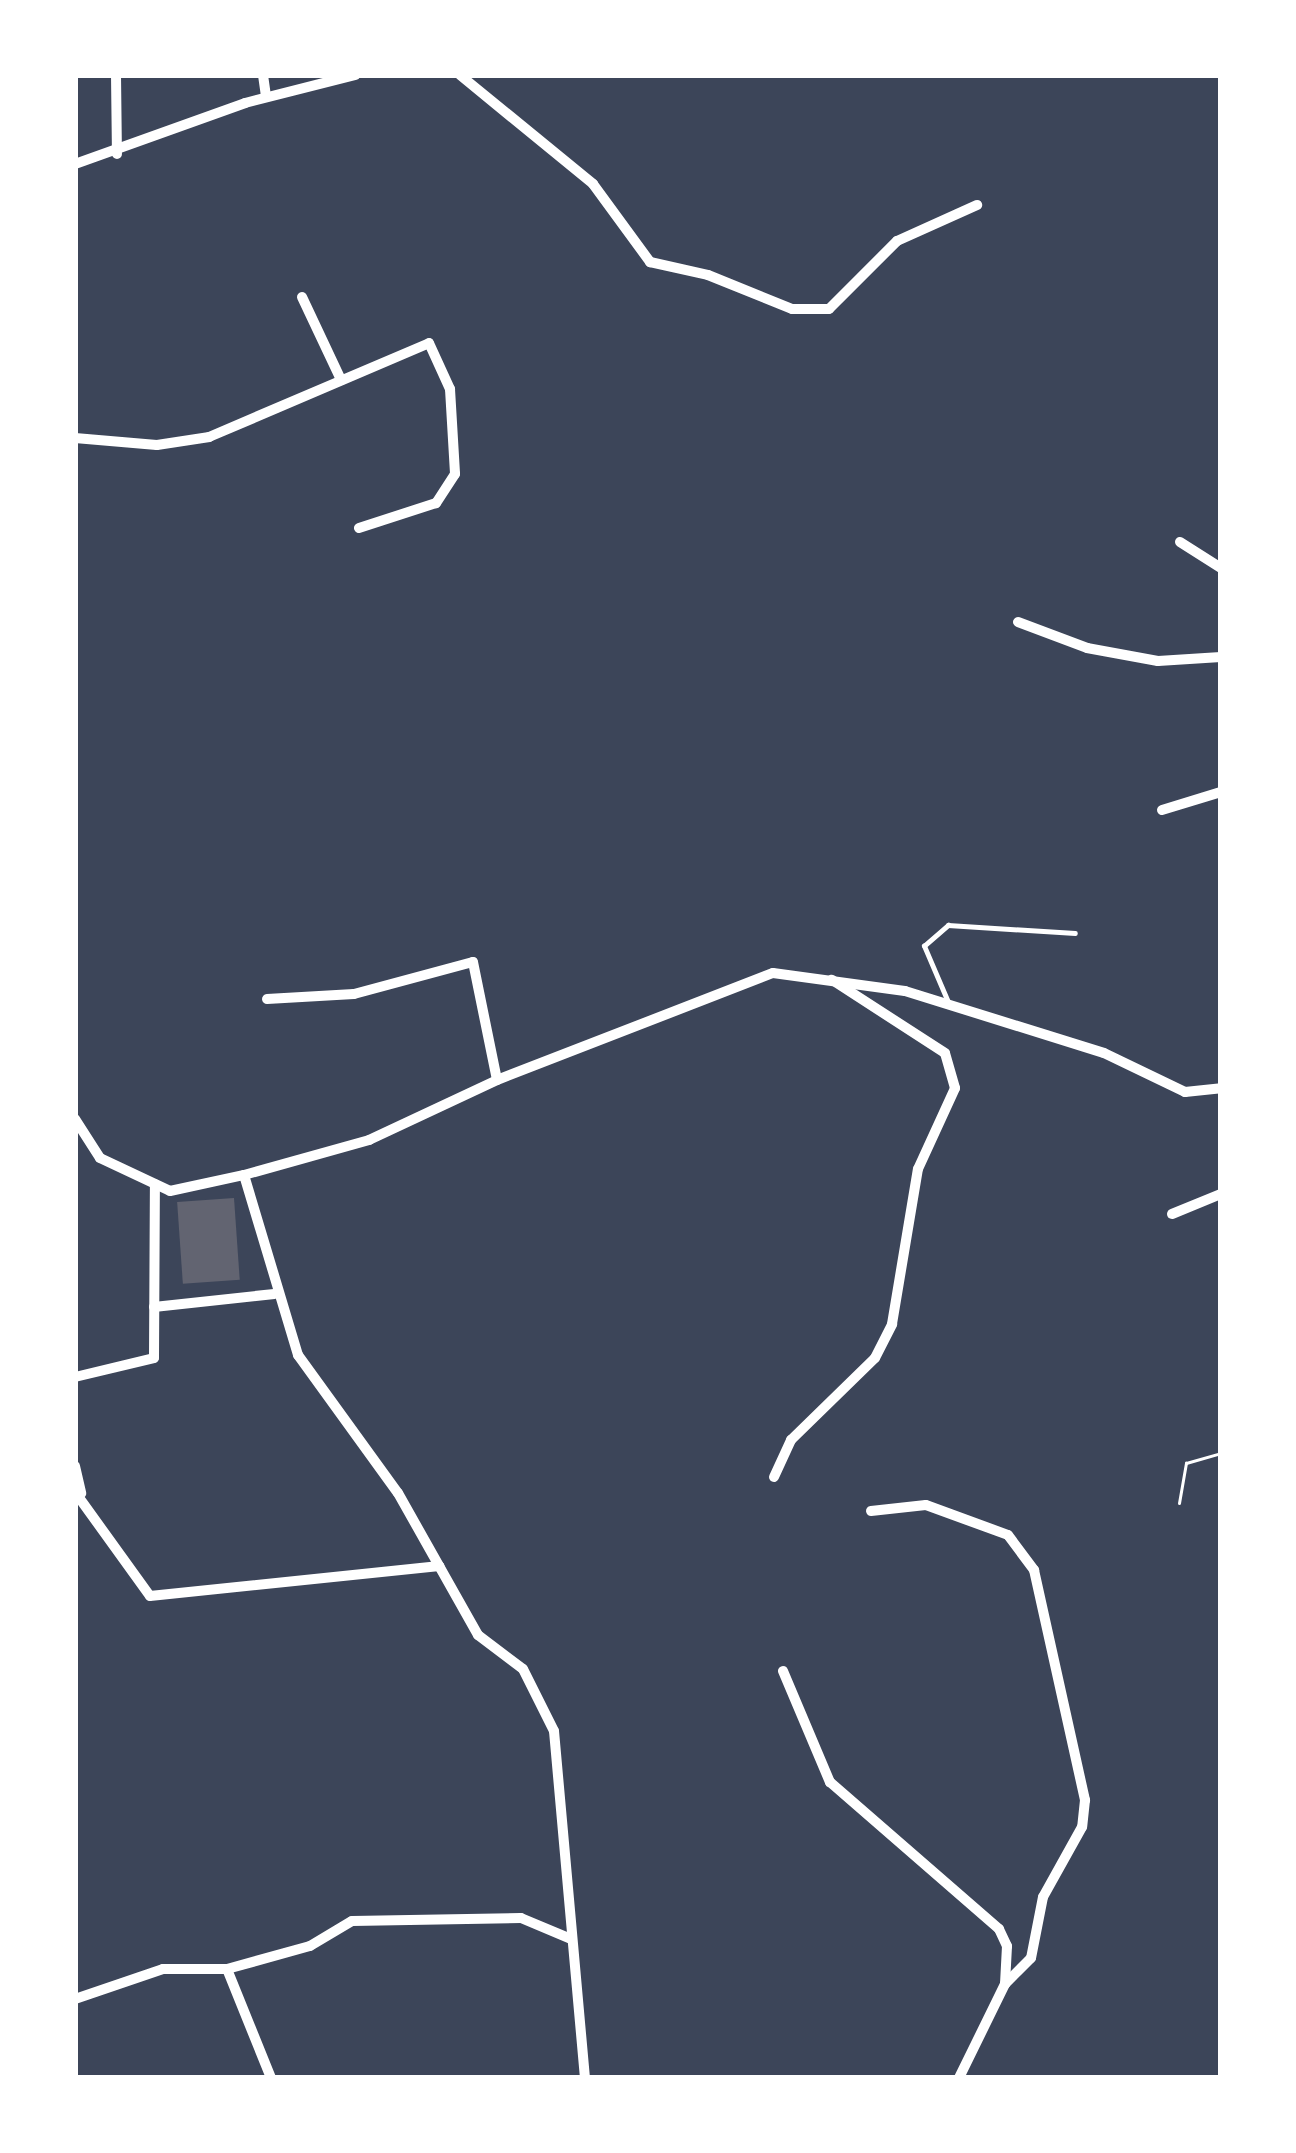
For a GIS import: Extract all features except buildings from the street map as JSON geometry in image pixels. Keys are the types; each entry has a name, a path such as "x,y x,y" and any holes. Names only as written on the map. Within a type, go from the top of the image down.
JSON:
{"street":[{"path":"116,75 117,154"},
{"path":"263,75 266,98"},
{"path":"75,164 117,154 266,98 355,75"},
{"path":"460,75 593,184 650,262 708,275 792,310 829,309 897,241 977,206"},
{"path":"302,297 341,380"},
{"path":"75,438 157,446 209,437 429,343 450,389 458,439 454,474 436,503 359,528"},
{"path":"1180,542 1221,568"},
{"path":"1018,622 1087,648 1158,661 1221,657"},
{"path":"1162,809 1221,792"},
{"path":"267,999 354,994 473,962 497,1080"},
{"path":"75,1119 100,1158 170,1191 369,1140 497,1080 772,973 826,976 949,1005 1104,1053 1185,1092 1221,1088"},
{"path":"775,1477 791,1441 875,1358 892,1324 918,1169 955,1088 945,1054 826,976"},
{"path":"244,1175 274,1294 298,1355 398,1493 478,1635 523,1669 554,1731 584,2078"},
{"path":"75,1377 154,1358 154,1184"},
{"path":"1172,1214 1221,1194"},
{"path":"154,1307 274,1294"},
{"path":"75,1466 78,1492 150,1596 439,1565"},
{"path":"871,1511 908,1503 1008,1534 1034,1570 1085,1800 1082,1828 1043,1897 1031,1958 1005,1984 958,2078"},
{"path":"783,1671 830,1782 999,1929 1005,1984"},
{"path":"75,2000 163,1970 227,1970 310,1946 352,1921 521,1918 571,1939"},
{"path":"227,1970 271,2078"}],"lane":[{"path":"949,1005 923,946 948,925 1075,933"}],"path":[{"path":"1180,1503 1186,1463 1221,1453"}],"shaded area":[{"path":"75,75 1221,75 1221,2078 75,2078"}]}
